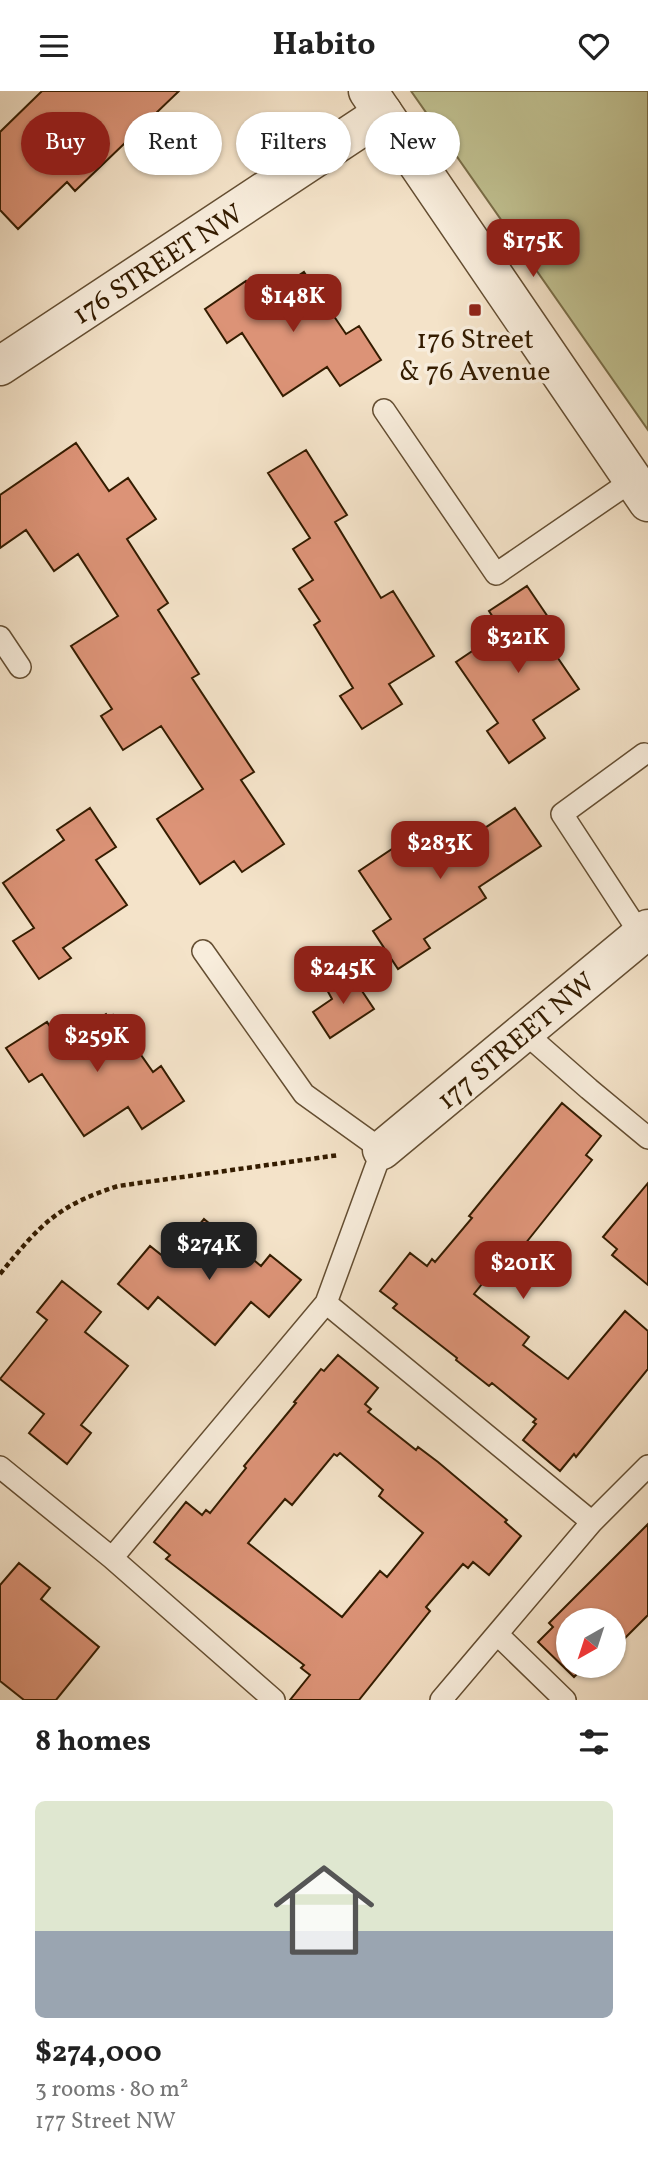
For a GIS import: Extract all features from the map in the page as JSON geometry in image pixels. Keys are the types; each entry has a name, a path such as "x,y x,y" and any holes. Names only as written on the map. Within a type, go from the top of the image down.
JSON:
{"street":[{"name":"176 STREET NW","path":"0,366 376,102"},
{"path":"376,102 640,491"},
{"name":"177 STREET NW","path":"382,1150 645,932"}],"lane":[{"path":"384,410 496,574 640,491"},
{"path":"0,637 20,667"},
{"path":"644,754 562,814 645,932"},
{"path":"112,1558 326,1303 382,1150 304,1094 203,951"},
{"path":"524,1032 648,1138"},
{"path":"326,1303 592,1522"},
{"path":"441,1700 592,1522 648,1466"},
{"path":"0,1467 112,1558 274,1700"},
{"path":"497,1634 565,1700"}],"path":[{"path":"0,1274 29,1238 68,1205 118,1186 382,1150"}],"green space":[{"path":"411,91 648,91 648,430 460,161 460,112 426,112"}],"building":[{"path":"42,91 179,91 157,112 124,112 124,144 110,157 110,112 21,112 21,175 92,175 75,191 67,182 18,229 0,210 0,132"},
{"path":"304,272 346,334 359,326 381,360 340,386 327,367 283,396 242,333 227,343 205,309 246,281 260,301"},
{"path":"76,443 109,491 128,478 156,519 127,539 168,603 158,610 199,674 192,678 254,772 241,780 284,844 242,872 234,861 200,884 157,819 203,789 161,726 123,750 101,716 112,709 71,646 118,616 78,554 54,571 26,530 0,548 0,495"},
{"path":"306,450 347,515 335,522 381,598 393,591 434,656 389,684 402,704 362,729 340,696 353,688 314,625 320,621 299,589 313,580 293,549 310,538 268,473"},
{"path":"527,586 548,617 536,626 579,689 533,720 545,738 509,763 487,731 498,723 456,662 502,631 489,611"},
{"path":"90,808 116,847 96,860 127,905 63,948 71,958 39,979 13,941 34,928 3,883 64,840 57,830"},
{"path":"515,808 541,846 479,887 486,898 424,939 430,948 398,969 373,931 391,919 359,871 425,827 444,855"},
{"path":"350,973 374,1009 330,1038 313,1012 332,999 326,988"},
{"path":"106,1014 109,1018 113,1015 153,1072 161,1066 184,1101 142,1129 128,1107 84,1136 42,1074 29,1082 6,1048 47,1022 61,1044"},
{"path":"562,1103 601,1136 586,1155 592,1160 517,1254 510,1249 474,1294 529,1337 523,1345 568,1379 625,1311 648,1331 648,1369 576,1457 574,1454 560,1471 523,1440 536,1424 533,1422 536,1419 492,1383 489,1386 456,1360 457,1358 393,1308 397,1304 380,1291 410,1253 427,1266 432,1259 435,1262 472,1218 469,1216"},
{"path":"648,1183 648,1285 612,1255 617,1249 603,1237"},
{"path":"204,1219 261,1266 270,1255 301,1280 269,1317 251,1302 215,1345 158,1297 148,1309 118,1284 150,1246 169,1261"},
{"path":"62,1281 101,1312 85,1332 128,1366 81,1425 91,1433 67,1464 29,1433 44,1414 0,1379 47,1320 37,1312"},
{"path":"338,1355 378,1388 365,1404 371,1409 368,1412 416,1450 418,1447 438,1462 507,1520 505,1522 521,1536 489,1575 473,1562 468,1568 463,1564 426,1607 430,1611 359,1700 290,1700 310,1675 301,1668 304,1665 166,1559 170,1555 154,1542 186,1502 202,1515 206,1510 210,1513 246,1468 244,1466 296,1403 294,1402 321,1369 324,1371","holes":["340,1453 383,1490 379,1496 423,1533 387,1577 380,1571 342,1617 248,1543 285,1499 292,1505 334,1454 337,1456"]},
{"path":"648,1524 648,1615 626,1637 626,1608 564,1608"},
{"path":"19,1563 50,1588 41,1599 99,1647 56,1700 24,1700 0,1681 0,1585"},
{"path":"556,1616 556,1660 538,1642 553,1627 549,1623"}],"place":[{"name":"176 Street & 76 Avenue","path":"475,310"}]}
